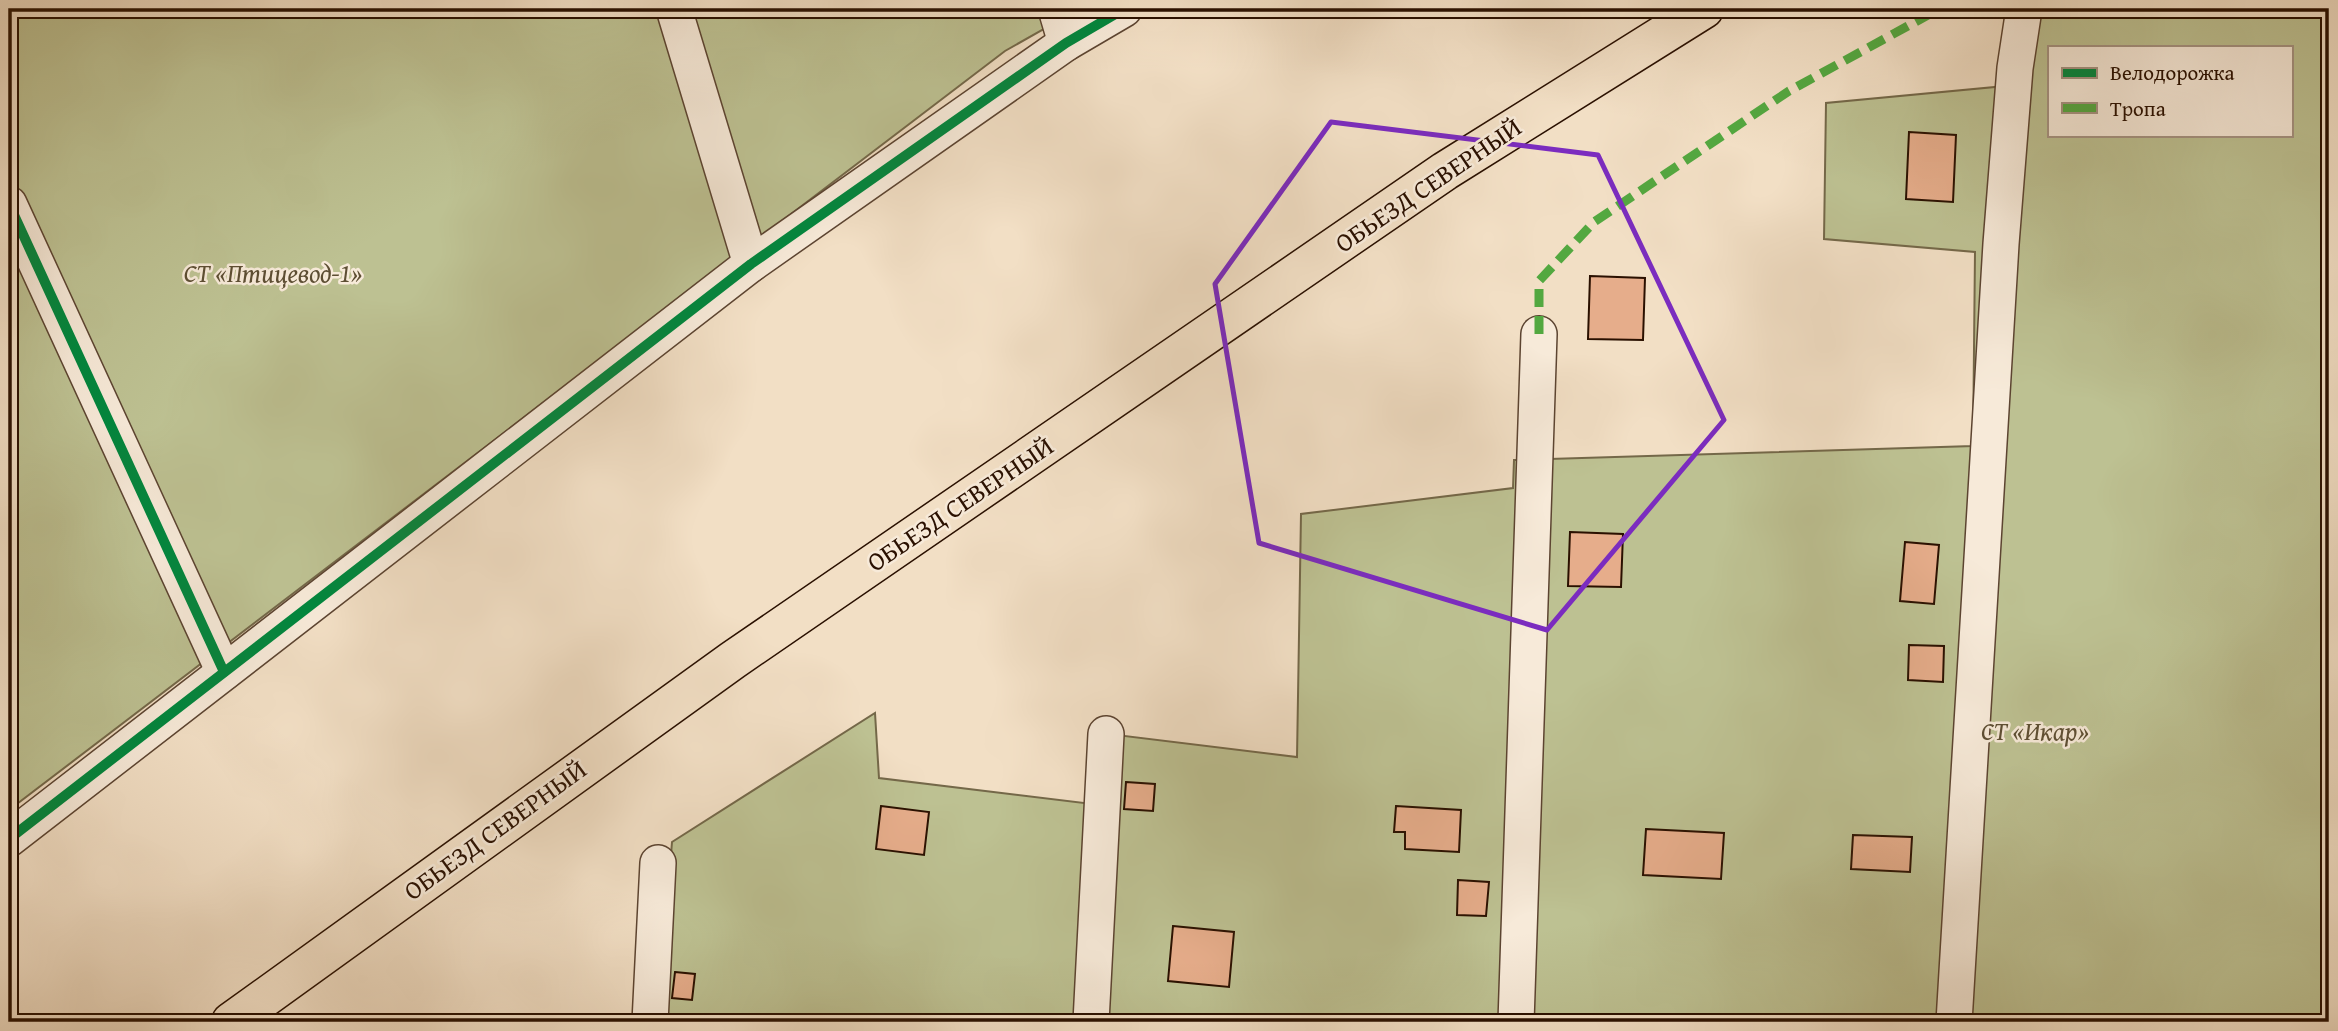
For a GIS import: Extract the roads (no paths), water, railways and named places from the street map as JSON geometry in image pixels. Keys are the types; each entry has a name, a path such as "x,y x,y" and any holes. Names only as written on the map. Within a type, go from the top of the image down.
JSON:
{"highway":[{"name":"ОБЬЕЗД СЕВЕРНЫЙ","path":"231,1022 733,660 1445,171 1704,9"}],"street":[{"path":"674,9 751,264"},
{"path":"1056,9 1066,43"},
{"path":"9,839 751,264 1066,43 1125,9"},
{"path":"1954,1022 2001,244 2015,68 2024,9"},
{"path":"9,204 224,673"},
{"path":"1516,1022 1539,334"},
{"path":"1091,1022 1106,734"},
{"path":"650,1022 658,863"}],"park label":[{"name":"СТ «Птицевод-1»","path":"273,273"},
{"name":"СТ «Икар»","path":"2035,731"}]}
